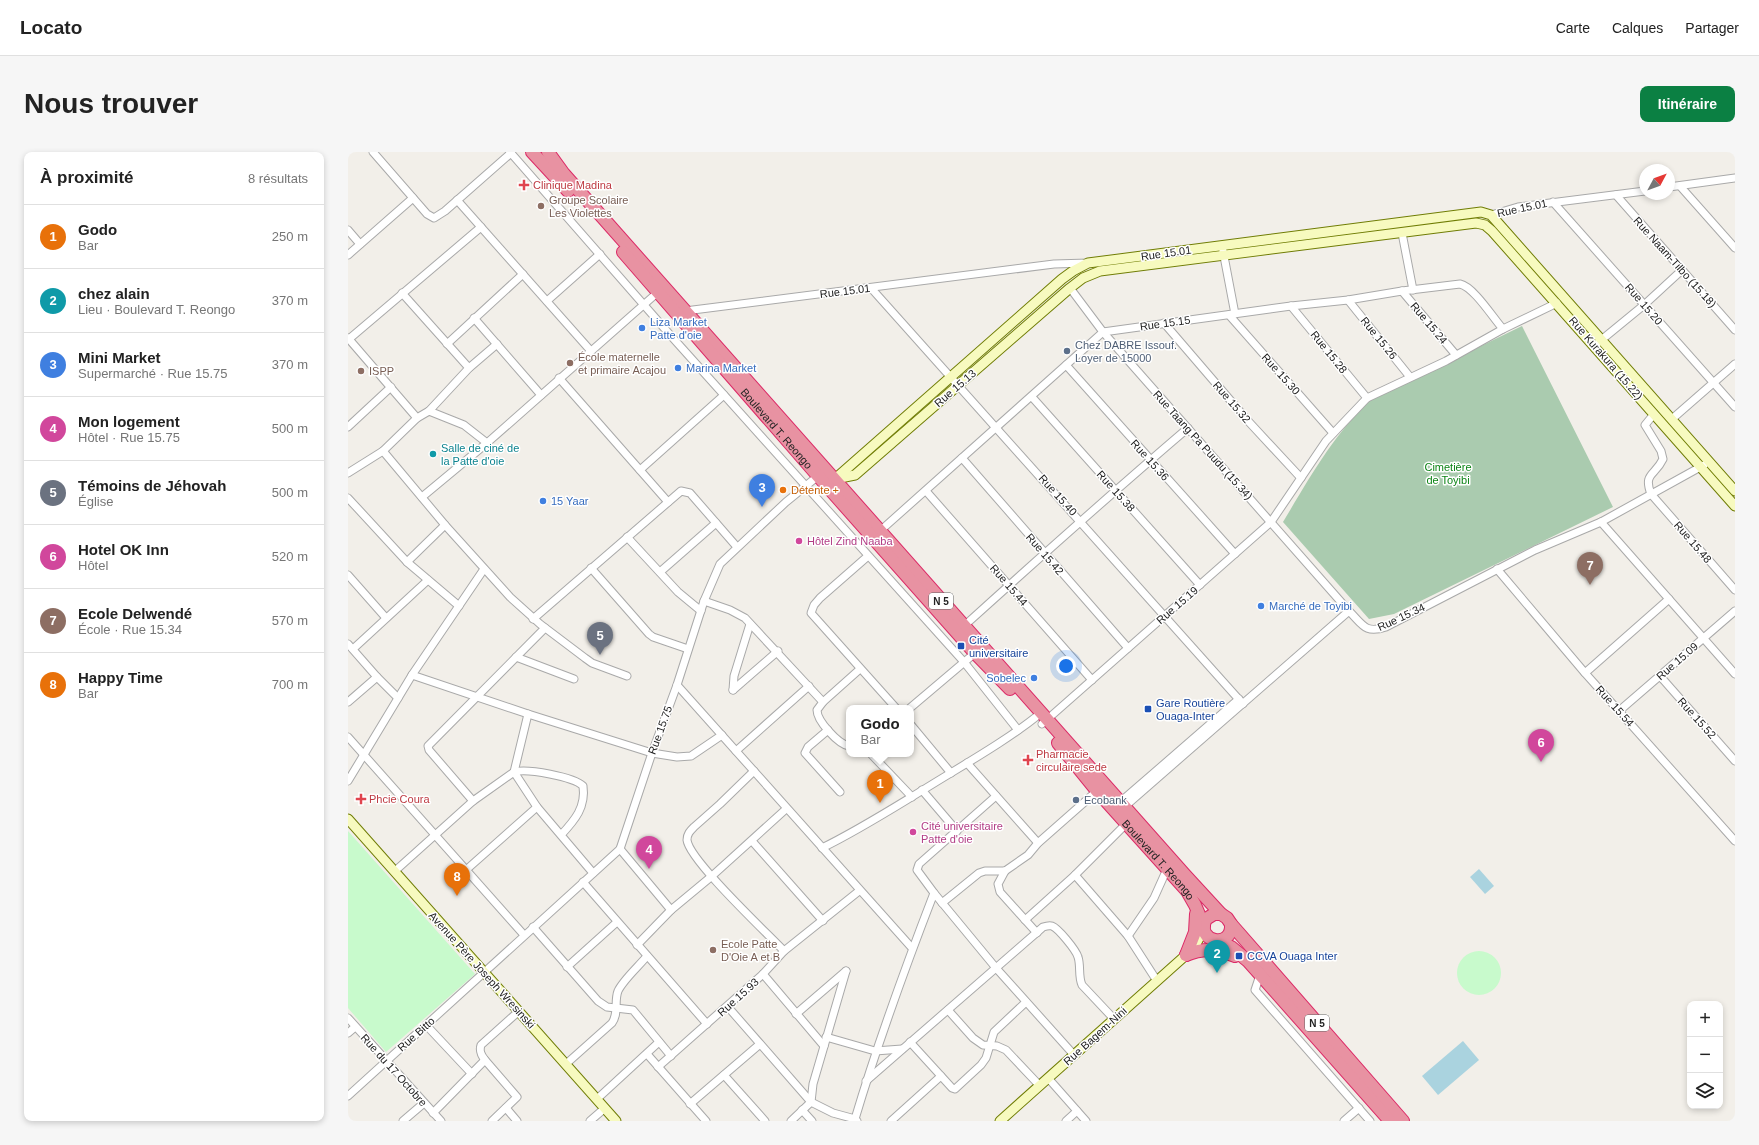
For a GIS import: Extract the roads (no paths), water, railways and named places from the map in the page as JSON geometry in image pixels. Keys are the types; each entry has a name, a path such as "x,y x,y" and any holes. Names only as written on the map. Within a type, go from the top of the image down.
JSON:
{"highway":[{"name":"Boulevard T. Reongo","path":"532,152 583,206 657,293 975,653 1041,718 1097,791 1119,807"},
{"name":"N 5","path":"548,152 564,174 964,626 1041,718 1119,807 1221,914 1227,918 1403,1121"},
{"name":"Boulevard T. Reongo","path":"1131,820 1167,868 1187,891 1195,905 1204,927"},
{"path":"1188,953 1195,932 1195,905"},
{"path":"1204,927 1206,919 1211,915 1221,914"},
{"path":"1216,940 1228,935 1231,924"},
{"name":"N 5","path":"1204,927 1206,936 1236,951 1257,972 1390,1121"},
{"path":"1188,953 1200,950 1220,950 1238,958 1257,972"}],"main road":[{"name":"Rue 15.01","path":"1088,263 1481,212 1491,215"},
{"name":"Rue Kurakura (15.22)","path":"1491,215 1735,491"},
{"name":"Rue 15.01","path":"1070,288 1083,278 1100,271 1469,224"},
{"name":"Rue Kurakura (15.22)","path":"1469,224 1482,224 1492,231 1735,506"},
{"name":"Rue 15.13","path":"835,479 1062,279 1088,263"},
{"name":"Rue 15.13","path":"818,476 835,479 855,475 1070,288"},
{"name":"Avenue Père Joseph Wresinski","path":"348,819 616,1121"},
{"path":"1188,953 1200,938 1204,927"},
{"path":"1188,953 1216,940"},
{"name":"Rue Bagem-Nini","path":"1000,1121 1188,953"}],"street":[{"path":"373,152 427,214 434,218 445,211 511,152 724,396 964,662 1018,730"},
{"path":"1675,186 1735,178"},
{"path":"1680,186 1735,248"},
{"name":"Rue 15.01","path":"1491,215 1518,207 1639,192"},
{"name":"Rue Naam-Tilbo (15.18)","path":"1616,195 1735,330"},
{"path":"348,255 413,198"},
{"path":"457,200 590,350"},
{"name":"Rue 15.20","path":"1553,202 1735,407"},
{"path":"417,418 348,339 481,227"},
{"path":"348,230 360,244"},
{"name":"Rue 15.24","path":"1402,233 1413,290"},
{"name":"Rue 15.30","path":"1222,245 1232,314 1333,433"},
{"path":"547,301 600,254"},
{"name":"Rue 15.01","path":"685,311 1054,264 1088,263"},
{"path":"1594,346 1644,305 1682,270"},
{"path":"447,344 523,274"},
{"name":"Rue 15.15","path":"1103,332 1291,306 1348,300 1402,290 1413,290 1456,284 1464,285 1471,290 1503,329"},
{"name":"Rue 15.40","path":"871,288 1081,520 1241,701"},
{"name":"Rue Taang Pa Puudu (15.34)","path":"1070,288 1103,332 1349,611"},
{"name":"Rue 15.24","path":"1402,290 1456,355"},
{"path":"402,293 469,368"},
{"path":"422,498 487,443 590,350 657,293"},
{"name":"Rue 15.26","path":"1348,300 1410,377"},
{"name":"Rue 15.19","path":"822,848 855,832 1018,730 1041,718 1092,680 1272,522 1333,433 1367,398 1456,355 1503,329 1557,303"},
{"name":"Rue 15.28","path":"1291,306 1367,398"},
{"path":"474,318 541,395"},
{"name":"Rue 15.32","path":"1164,323 1301,478"},
{"path":"880,531 1032,397 1103,332"},
{"path":"348,473 382,451 417,418 429,411 469,368 497,344"},
{"path":"1672,419 1735,364"},
{"name":"Rue 15.36","path":"1066,365 1235,554"},
{"path":"559,378 668,502"},
{"path":"348,427 391,387"},
{"path":"640,470 724,396"},
{"name":"Rue 15.38","path":"1032,397 1200,585"},
{"path":"429,411 464,425 487,443"},
{"path":"1651,494 1647,484 1648,479 1663,459 1661,451 1645,425 1654,414"},
{"path":"964,626 1046,554 1081,520 1188,428"},
{"path":"382,451 484,569 533,619 592,663 627,676"},
{"name":"Rue 15.42","path":"962,458 1128,648"},
{"name":"Rue 15.34","path":"1349,611 1369,630 1375,631 1386,627 1535,550 1601,522 1709,462"},
{"name":"Rue 15.75","path":"484,972 620,849 652,753 677,685 704,601 720,564 737,547 818,476"},
{"path":"533,619 681,491 687,492 737,547"},
{"name":"Rue 15.44","path":"926,491 1092,680"},
{"name":"Rue 15.48","path":"1651,494 1735,590"},
{"path":"348,498 407,562 458,606"},
{"path":"1601,522 1735,674"},
{"path":"660,572 716,523"},
{"path":"407,562 445,525"},
{"path":"627,537 678,592 701,611"},
{"path":"868,556 820,598 814,605 811,613 893,705"},
{"path":"591,568 649,634 653,637 688,649"},
{"path":"348,781 412,675 484,569"},
{"name":"Rue 15.54","path":"1497,569 1585,673 1735,841"},
{"path":"348,575 386,618"},
{"path":"398,698 350,647 386,618 428,580"},
{"path":"1585,673 1669,599"},
{"path":"704,601 730,610 745,618 778,651 823,702"},
{"path":"1119,807 1241,701 1349,611"},
{"name":"Rue 15.09","path":"1619,711 1735,611"},
{"path":"750,624 734,676 733,690 778,651"},
{"path":"473,801 429,750 429,743 545,628"},
{"path":"914,705 975,653"},
{"path":"516,657 574,679"},
{"path":"846,745 841,743 828,730 817,714 817,710 823,702 860,669"},
{"path":"412,675 528,714 652,753 677,757 692,756 722,735"},
{"name":"Rue 15.52","path":"1660,676 1735,760"},
{"path":"348,702 377,677"},
{"path":"677,685 786,809 912,948"},
{"path":"736,751 809,686"},
{"path":"528,714 514,772 537,807 593,873"},
{"path":"914,729 951,773"},
{"path":"828,730 808,747 805,753 840,792"},
{"path":"348,737 524,935"},
{"path":"874,757 912,797"},
{"path":"967,763 1038,843"},
{"path":"395,871 473,801 514,772 524,770 580,783 583,786 584,800 582,808 576,818 561,835"},
{"path":"754,771 694,827 688,835 689,846 712,876 784,951"},
{"path":"922,790 957,831"},
{"path":"1037,933 1000,892 998,884 1005,871 1028,855 1038,843 1097,791"},
{"path":"996,796 918,867 918,873 996,968 1074,1055"},
{"path":"466,870 537,807"},
{"path":"637,945 672,910 752,841 786,809"},
{"path":"1025,920 1075,875 1131,820"},
{"path":"752,841 823,921"},
{"path":"620,849 672,910"},
{"path":"1128,936 1154,898 1167,868"},
{"path":"942,903 979,873 985,871 1005,871"},
{"path":"1075,875 1128,936 1158,981"},
{"path":"583,882 708,1024"},
{"name":"Rue 15.93","path":"658,1067 728,1007 763,974 784,951 860,891"},
{"path":"728,1007 811,1102 833,1113 856,1120 875,1051 912,948 934,893"},
{"path":"567,967 617,922"},
{"path":"866,1081 996,968 1047,926 1053,926 1060,932 1078,955 1080,981 1085,989 1114,1019"},
{"path":"533,927 598,1001 607,1007 633,1010 671,1056"},
{"path":"566,1064 612,1022 616,1014 618,990 647,956"},
{"path":"790,1121 811,1102 813,1084 846,971 796,1014"},
{"name":"Rue Bitto","path":"348,1094 386,1062 484,972"},
{"path":"1257,972 1255,990 1370,1121"},
{"path":"763,974 824,1046"},
{"path":"910,1042 952,1088 955,1089 959,1087 981,1065 986,1058 994,1032 1026,1002"},
{"path":"948,1010 973,1038 983,1044 997,1046 1006,1050 1040,1086"},
{"path":"492,1121 516,1100 516,1094 481,1055 481,1045 519,1011"},
{"name":"Rue du 17 Octobre","path":"348,1018 440,1121"},
{"path":"426,1025 472,1074"},
{"path":"348,1033 356,1027"},
{"path":"826,1037 875,1051 902,1049"},
{"path":"597,1099 659,1042"},
{"path":"690,1104 760,1044"},
{"path":"647,1054 706,1121"},
{"path":"433,1113 485,1060"},
{"path":"724,1075 765,1121"},
{"path":"891,1121 941,1076"},
{"path":"1048,1078 1086,1121"},
{"path":"403,1121 424,1103"},
{"path":"506,1108 517,1121"},
{"path":"590,1121 605,1108"},
{"path":"1344,1121 1359,1108"},
{"path":"802,1110 812,1121"},
{"path":"1066,1121 1077,1111"}],"water":[{"path":"1479,869 1494,886 1485,894 1470,877"},
{"path":"1463,1041 1479,1060 1438,1095 1422,1076"}],"place":[{"name":"Clinique Madina","path":"524,185"},
{"name":"Groupe Scolaire Les Violettes","path":"541,206"},
{"name":"Liza Market Patte d'oie","path":"642,328"},
{"name":"Chez DABRE Issouf. Loyer de 15000","path":"1067,351"},
{"name":"École maternelle et primaire Acajou","path":"570,363"},
{"name":"Marina Market","path":"678,368"},
{"name":"ISPP","path":"361,371"},
{"name":"Salle de ciné de la Patte d'oie","path":"433,454"},
{"name":"Détente +","path":"783,490"},
{"name":"15 Yaar","path":"543,501"},
{"name":"Mini Market","path":"762,507"},
{"name":"Hôtel Zind Naaba","path":"799,541"},
{"name":"Ecole Delwendé","path":"1590,585"},
{"name":"Marché de Toyibi","path":"1261,606"},
{"name":"Cité universitaire","path":"961,646"},
{"name":"Témoins de Jéhovah","path":"600,655"},
{"name":"Sobelec","path":"1034,678"},
{"name":"Gare Routière Ouaga-Inter","path":"1148,709"},
{"name":"Pharmacie circulaire sede","path":"1028,760"},
{"name":"Hotel OK Inn","path":"1541,762"},
{"name":"Phcie Coura","path":"361,799"},
{"name":"Ecobank","path":"1076,800"},
{"name":"Godo","path":"880,803"},
{"name":"Cité universitaire Patte d'oie","path":"913,832"},
{"name":"Mon logement","path":"649,869"},
{"name":"Happy Time","path":"457,896"},
{"name":"Ecole Patte D'Oie A et B","path":"713,950"},
{"name":"CCVA Ouaga Inter","path":"1239,956"},
{"name":"chez alain","path":"1217,973"}],"park label":[{"name":"Cimetière de Toyibi","path":"1448,473"}]}
